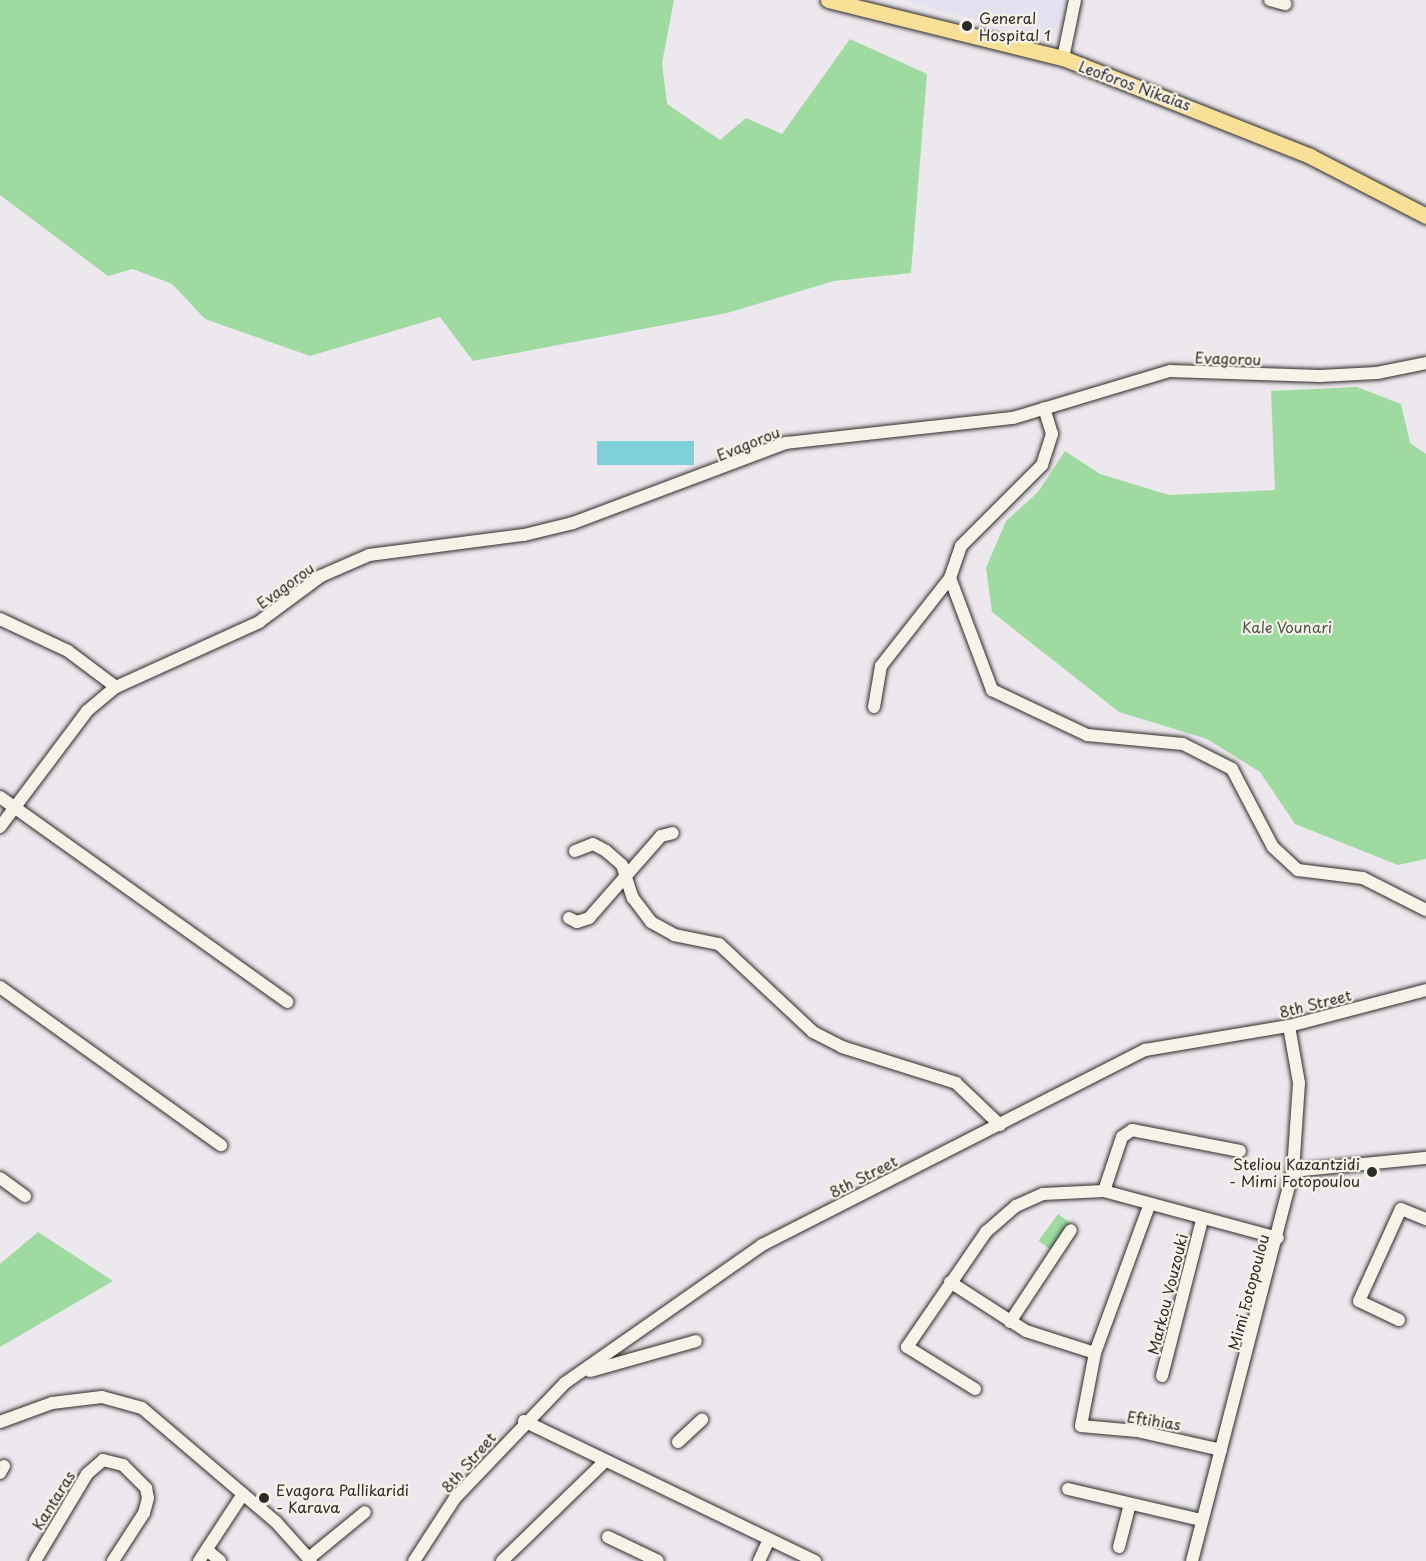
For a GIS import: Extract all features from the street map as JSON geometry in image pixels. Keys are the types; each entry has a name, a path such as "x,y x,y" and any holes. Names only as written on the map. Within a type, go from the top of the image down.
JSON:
{"main road":[{"name":"Leoforos Nikaias","path":"828,0 1063,58 1310,156 1426,216"}],"street":[{"path":"1063,58 1075,0"},
{"path":"1270,0 1285,4"},
{"name":"Evagorou","path":"0,827 87,711 116,687 259,622 321,576 369,555 524,535 573,523 786,443 971,425 1044,408 1170,371 1320,376 1377,373 1426,363"},
{"path":"874,707 881,666 950,578 970,535 1019,494 1042,465 1052,434 1044,408"},
{"path":"950,578 993,690 1087,735 1183,744 1232,769 1273,847 1298,870 1363,878 1426,910"},
{"path":"0,619 68,651 116,687"},
{"path":"0,797 287,1002"},
{"path":"568,918 577,922 590,918 619,890 626,875 661,836 674,833"},
{"path":"575,851 600,846 626,875 633,898 651,922 674,934 719,944 813,1032 842,1047 956,1083 1000,1125"},
{"path":"0,987 221,1145"},
{"name":"8th Street","path":"414,1561 454,1498 524,1421 583,1371 762,1245 1145,1050 1289,1026 1426,990"},
{"name":"Mimi Fotopoulou","path":"1192,1561 1278,1238 1293,1170 1299,1083 1289,1026"},
{"path":"1104,1191 1122,1137 1132,1130 1240,1151"},
{"path":"1293,1170 1426,1158"},
{"path":"0,1178 25,1196"},
{"path":"975,1389 907,1347 986,1232 1016,1206 1043,1194 1104,1191 1149,1206 1278,1238"},
{"path":"950,1282 1010,1322 1095,1353 1149,1206"},
{"path":"1399,1320 1359,1301 1401,1209 1426,1219"},
{"name":"Markou Vouzouki","path":"1162,1376 1202,1220"},
{"path":"1010,1322 1071,1230"},
{"path":"583,1371 696,1341"},
{"name":"Eftihias","path":"1095,1353 1081,1426 1137,1431 1221,1450"},
{"path":"0,1422 52,1403 102,1398 142,1408 243,1494 310,1560 365,1512"},
{"path":"678,1442 702,1420"},
{"path":"524,1421 603,1463 815,1561"},
{"name":"Kantaras","path":"35,1561 87,1474 103,1460 123,1465 146,1488 148,1498 144,1513 113,1561"},
{"path":"504,1560 603,1463"},
{"path":"1068,1489 1202,1520"},
{"path":"199,1561 243,1494"},
{"path":"1119,1547 1130,1504"},
{"path":"608,1537 658,1561"},
{"path":"759,1561 769,1540"},
{"path":"207,1550 220,1561"}],"shaded area":[{"path":"904,0 1067,0 1052,34 1030,35"}],"green space":[{"path":"0,0 674,0 662,63 667,104 720,140 746,118 782,134 850,39 927,74 911,273 834,281 727,313 473,361 440,317 310,356 205,319 172,284 133,269 108,276 0,195"},
{"name":"Kale Vounari","path":"1357,387 1401,404 1410,443 1426,454 1426,859 1398,865 1295,824 1260,772 1207,739 1119,712 992,612 986,568 1006,521 1038,492 1065,451 1100,474 1169,495 1275,490 1271,391"},
{"path":"1058,1214 1072,1224 1052,1251 1039,1241"},
{"path":"38,1232 113,1281 0,1347 0,1264"}],"water":[{"path":"597,441 694,441 694,465 597,465"}],"place":[{"name":"General Hospital 1","path":"967,26"},
{"name":"Steliou Kazantzidi - Mimi Fotopoulou","path":"1372,1172"},
{"name":"Evagora Pallikaridi - Karava","path":"264,1498"}]}
